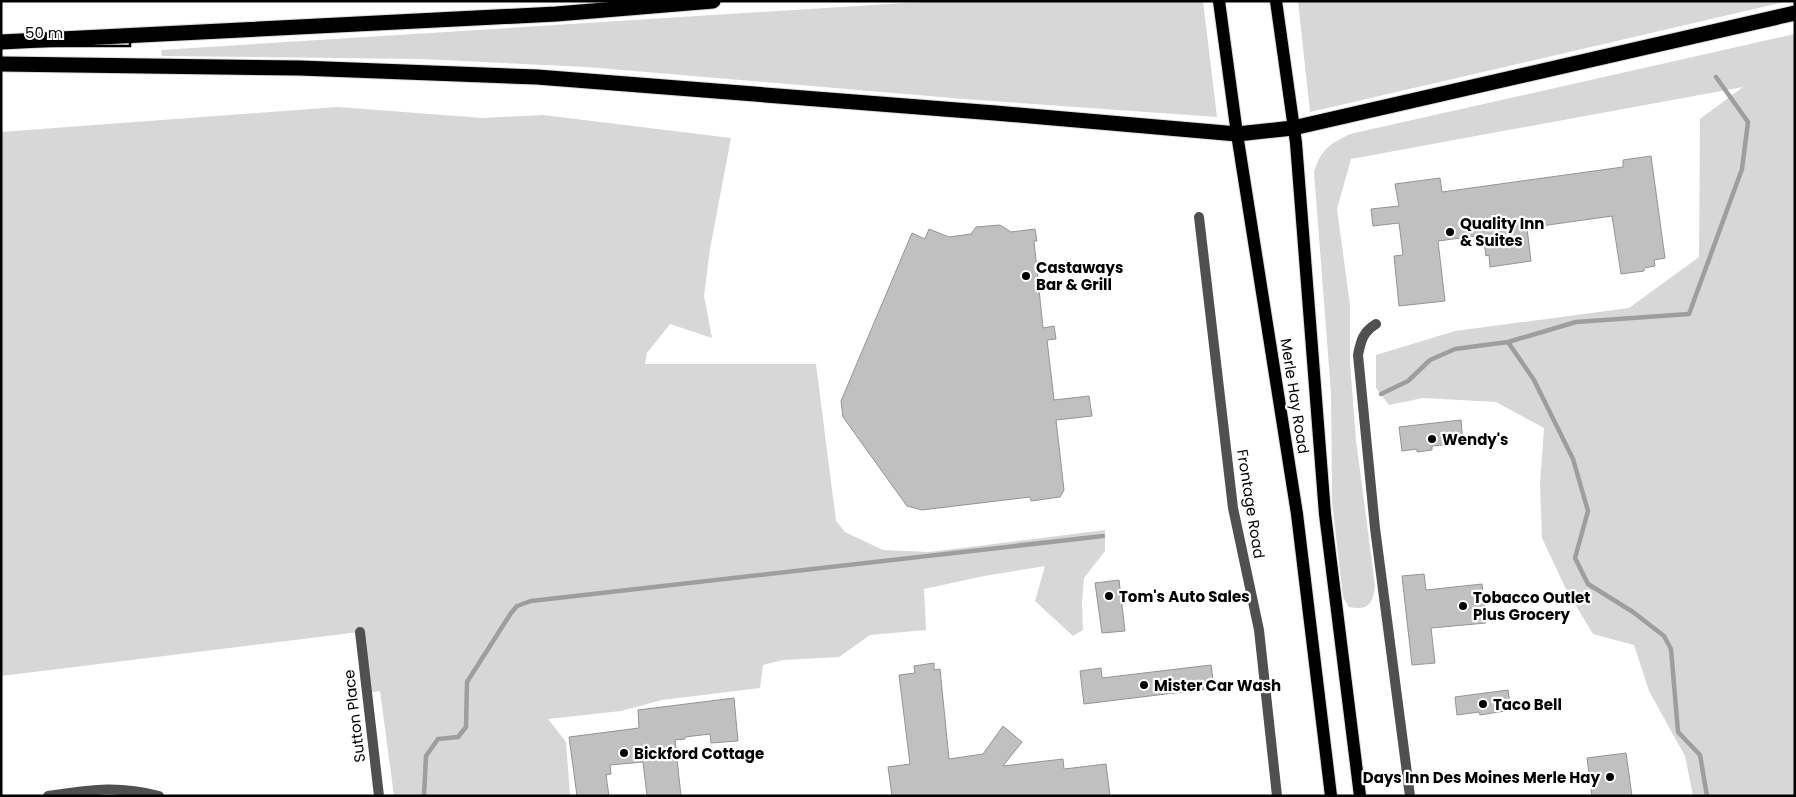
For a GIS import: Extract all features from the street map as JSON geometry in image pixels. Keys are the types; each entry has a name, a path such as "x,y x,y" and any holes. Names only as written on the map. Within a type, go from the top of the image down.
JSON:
{"highway":[{"path":"1,42 556,14 713,1"},
{"path":"1,64 300,68 536,78 996,113 1236,134 1293,128 1795,13"}],"main road":[{"name":"Merle Hay Road","path":"1219,1 1236,134 1297,514 1331,796"},
{"name":"Merle Hay Road","path":"1276,1 1297,152 1326,514 1360,796"}],"street":[{"name":"Frontage Road","path":"1198,217 1233,508 1259,630 1277,796"},
{"path":"1376,324 1367,330 1361,339 1358,355 1375,528 1410,796"},
{"name":"Sutton Place","path":"360,632 379,796"},
{"path":"48,796 116,788 138,790 159,796"}],"shaded area":[{"path":"936,1 1203,1 1217,117 964,99 587,67 422,59 162,56 161,50"},
{"path":"1298,1 1789,1 1310,112"},
{"path":"1795,34 1795,796 1693,796 1685,756 1649,691 1634,645 1593,634 1566,589 1542,538 1540,484 1544,428 1496,402 1423,398 1389,405 1376,388 1376,355 1455,331 1629,308 1699,257 1700,119 1743,87 1351,159 1337,209 1350,305 1350,363 1356,440 1375,586 1371,602 1361,608 1349,607 1343,597 1332,501 1331,393 1314,172 1327,148 1350,134"},
{"path":"338,107 482,118 543,115 731,138 710,249 704,296 712,338 670,324 647,353 645,364 816,364 836,521 845,532 883,550 929,552 1105,530 1105,551 1084,578 1082,603 1083,630 1073,636 1035,601 1045,566 984,576 924,589 926,630 870,635 839,657 783,660 763,665 760,688 662,700 621,711 548,719 566,742 570,796 394,796 380,691 367,693 359,632 1,676 1,132"}],"building":[{"name":"Quality Inn & Suites","path":"1651,156 1665,258 1654,260 1655,266 1644,268 1644,271 1621,274 1612,216 1527,228 1531,261 1490,267 1489,255 1486,256 1483,235 1438,241 1445,301 1399,306 1394,256 1403,255 1399,223 1373,226 1371,209 1399,206 1395,184 1440,178 1442,192 1623,167 1623,160"},
{"path":"1000,225 1011,232 1035,229 1037,241 1034,241 1043,328 1054,326 1056,339 1047,340 1054,400 1089,396 1092,416 1056,420 1064,490 1060,497 1031,501 1030,497 922,510 907,506 843,417 841,401 912,233 925,239 929,229 949,237 971,234 976,227"},
{"name":"Wendy's","path":"1461,420 1463,443 1432,446 1432,450 1417,452 1417,449 1402,451 1399,427"},
{"path":"1424,574 1426,590 1482,584 1486,623 1431,628 1435,663 1412,665 1402,576"},
{"name":"Tom's Auto Sales","path":"1119,580 1125,631 1102,633 1095,583"},
{"path":"934,663 934,670 940,669 949,759 983,754 1003,726 1022,742 1003,766 1063,759 1064,769 1106,764 1110,796 892,796 888,767 910,764 899,675 915,673 914,666"},
{"name":"Mister Car Wash","path":"1211,665 1213,680 1206,681 1207,689 1084,704 1080,671 1101,668 1102,678"},
{"name":"Taco Bell","path":"1508,690 1511,710 1480,715 1479,712 1457,715 1455,697"},
{"name":"Bickford Cottage","path":"734,698 738,741 711,743 710,734 675,740 681,796 647,796 643,762 610,765 611,774 606,775 609,796 577,796 569,737 639,728 638,710"},
{"name":"Days Inn Des Moines Merle Hay","path":"1626,753 1632,796 1592,796 1587,758"}],"waterway":[{"path":"1381,394 1408,381 1430,360 1455,349 1508,342 1576,322 1689,314 1742,169 1748,122 1716,77"},
{"path":"1508,342 1534,380 1573,459 1588,511 1575,558 1588,584 1633,612 1664,636 1671,649 1678,732 1700,755 1707,796"},
{"path":"424,796 426,756 438,739 458,737 466,727 467,682 517,606 531,601 1103,536"}],"place":[{"name":"Quality Inn & Suites","path":"1450,232"},
{"name":"Castaways Bar & Grill","path":"1026,276"},
{"name":"Wendy's","path":"1432,439"},
{"name":"Tom's Auto Sales","path":"1109,596"},
{"name":"Tobacco Outlet Plus Grocery","path":"1463,606"},
{"name":"Mister Car Wash","path":"1144,685"},
{"name":"Taco Bell","path":"1483,704"},
{"name":"Bickford Cottage","path":"624,753"},
{"name":"Days Inn Des Moines Merle Hay","path":"1610,777"}]}
